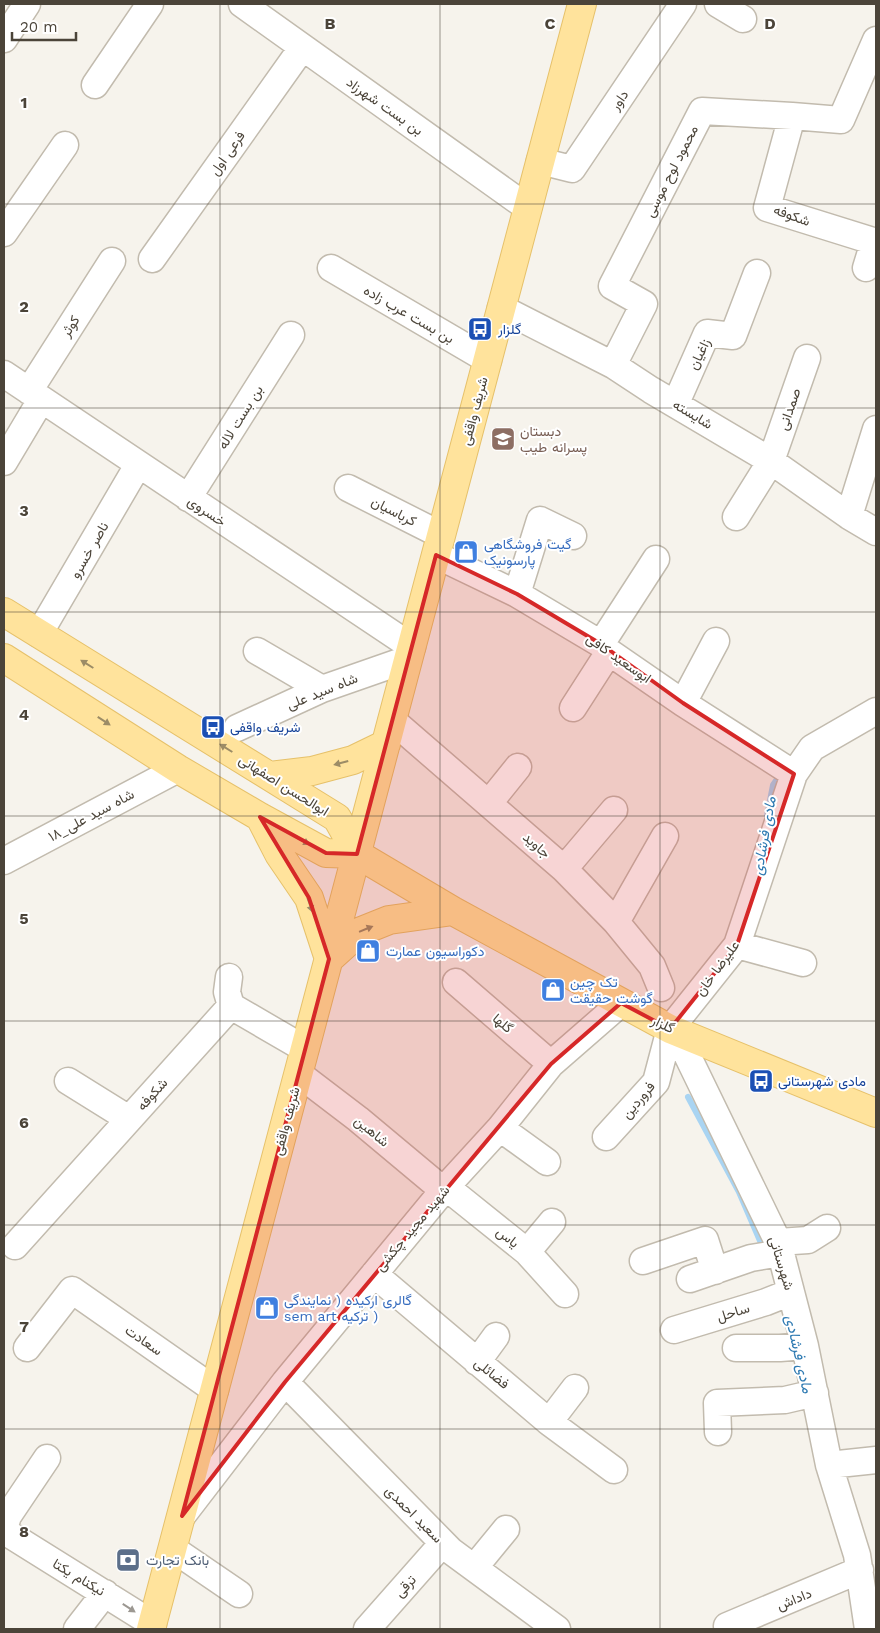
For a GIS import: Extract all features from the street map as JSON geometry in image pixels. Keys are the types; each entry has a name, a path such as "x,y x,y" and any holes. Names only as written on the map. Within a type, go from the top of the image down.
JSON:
{"main road":[{"name":"شریف واقفی","path":"152,1626 582,4"},
{"name":"ابوالحسن اصفهانی","path":"4,612 337,818 357,854"},
{"path":"4,658 178,769 260,817 326,853 357,854"},
{"path":"270,776 312,771 353,760 389,732"},
{"path":"260,817 278,854 308,898 329,959 359,932 389,920 453,911"},
{"name":"گلزار","path":"357,854 453,911 672,1029 876,1114"}],"street":[{"path":"4,40 27,4"},
{"path":"95,85 150,4"},
{"name":"بن بست شهرزاد","path":"242,4 528,208"},
{"name":"داور","path":"540,161 572,169 683,4"},
{"path":"718,4 744,18"},
{"name":"محمود لوح موسی","path":"613,365 644,304 612,286 702,111 841,120 876,40"},
{"name":"فرعی اول","path":"152,259 302,48"},
{"name":"شکوفه","path":"792,116 767,208 875,242"},
{"path":"4,233 65,145"},
{"path":"866,268 875,242"},
{"name":"کوثر","path":"4,462 35,396 112,261"},
{"name":"بن بست عرب زاده","path":"331,268 488,360"},
{"name":"زاغیان","path":"676,404 707,333 732,336 757,273"},
{"name":"شایسته","path":"501,308 613,365 646,397 676,404 771,461 849,516 876,532"},
{"name":"بن بست لاله","path":"188,498 292,335"},
{"name":"صمدانی","path":"736,517 771,461 807,358"},
{"name":"خسروی","path":"4,374 188,498 410,653"},
{"path":"849,516 876,429"},
{"name":"ناصر خسرو","path":"39,634 138,465"},
{"name":"کرباسیان","path":"348,488 438,545"},
{"path":"516,594 540,520 572,536"},
{"name":"ابوسعید کافی","path":"438,545 605,648 683,703 794,774"},
{"path":"573,708 656,559"},
{"path":"683,703 716,641"},
{"path":"257,651 322,688"},
{"name":"شاه سید علی","path":"237,728 322,688 410,653"},
{"name":"علیرضا خان","path":"672,1029 737,945 794,774 812,748 870,720"},
{"name":"جاوید","path":"389,732 489,803 564,869 616,922 652,966 661,988"},
{"path":"489,803 518,767"},
{"name":"۱۸_شاه سید علی","path":"4,861 178,769"},
{"path":"564,869 614,810"},
{"path":"616,922 665,836"},
{"path":"737,945 803,962"},
{"path":"229,977 227,992 231,1006 302,1061"},
{"name":"گلها","path":"456,982 551,1064"},
{"name":"شهید مجید چکشی","path":"182,1516 285,1382 446,1187 500,1128 551,1064 621,1003"},
{"name":"شکوفه","path":"15,1246 231,1006"},
{"name":"فروردین","path":"606,1137 656,1082 672,1029"},
{"name":"شهرستانی","path":"672,1029 780,1247 791,1292 793,1347 815,1394 830,1465 858,1565 868,1629"},
{"name":"شاهین","path":"302,1061 358,1119 437,1185 446,1187"},
{"path":"68,1081 129,1119"},
{"path":"500,1128 547,1162"},
{"name":"یاس","path":"446,1187 526,1252 564,1294"},
{"path":"526,1252 552,1222"},
{"path":"690,1279 780,1247 808,1240 827,1228"},
{"path":"643,1261 705,1240 715,1271"},
{"name":"فضائلی","path":"374,1274 477,1362 516,1378 549,1422 614,1470"},
{"name":"سعادت","path":"27,1348 72,1290 215,1390"},
{"name":"ساحل","path":"674,1330 766,1302 791,1292"},
{"path":"477,1362 496,1336"},
{"path":"736,1348 793,1347"},
{"name":"سعید احمدی","path":"285,1382 444,1544 557,1629"},
{"path":"549,1422 575,1388"},
{"path":"718,1432 717,1392 785,1400 815,1394"},
{"path":"4,1530 8,1516 47,1458"},
{"path":"830,1465 876,1460"},
{"path":"474,1568 506,1529"},
{"name":"نیکنام یکتا","path":"4,1530 105,1593 152,1626"},
{"name":"ترقی","path":"367,1629 444,1544"},
{"path":"173,1549 239,1594"},
{"name":"داداش","path":"727,1626 858,1565"},
{"path":"77,1629 105,1593"}],"highlighted area":[{"path":"436,555 517,594 601,644 683,703 794,774 737,945 670,1029 621,1003 551,1064 285,1382 182,1516 329,959 309,898 260,817 326,853 357,854"}],"waterway":[{"name":"مادی فرشادی","path":"767,816 773,785 782,772"},
{"name":"مادی فرشادی","path":"688,1097 739,1192 764,1250"}],"place":[{"name":"گلزار","path":"480,329"},
{"name":"دبستان پسرانه طیب","path":"503,439"},
{"name":"گیت فروشگاهی پارسونیک","path":"466,552"},
{"name":"شریف واقفی","path":"213,727"},
{"name":"دکوراسیون عمارت","path":"368,951"},
{"name":"تک چین گوشت حقیقت","path":"553,990"},
{"name":"مادی شهرستانی","path":"761,1081"},
{"name":"گالری ارکیده ( نمایندگی sem art ترکیه )","path":"267,1308"},
{"name":"بانک تجارت","path":"128,1560"}]}
